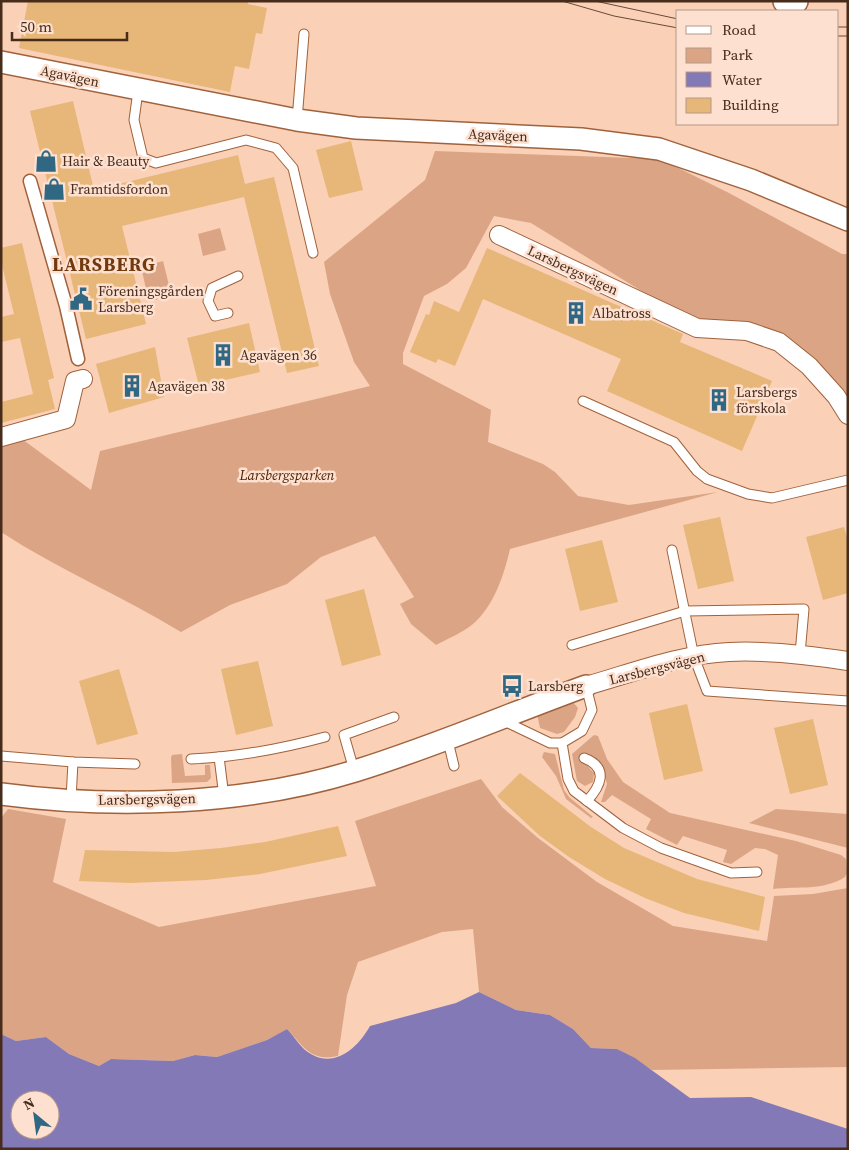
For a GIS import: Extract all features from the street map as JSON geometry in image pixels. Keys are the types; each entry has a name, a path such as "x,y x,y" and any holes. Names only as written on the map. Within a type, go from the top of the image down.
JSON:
{"main road":[{"path":"786,1 795,1"}],"street":[{"name":"Agavägen","path":"1,62 138,91 297,120 356,128 581,139 659,149 752,180 848,220"},
{"path":"30,181 66,306 78,359"},
{"name":"Larsbergsvägen","path":"499,235 697,328 747,331 779,342 809,366 836,396 848,415"},
{"path":"1,437 66,419 75,381 84,378"},
{"name":"Larsbergsvägen","path":"1,794 148,802 224,797 296,786 354,771 586,686 694,656 728,652 800,654 848,661"}],"lane":[{"path":"297,120 304,34"},
{"path":"138,91 134,120 143,158 156,162 246,140 276,148 293,168 313,253"},
{"path":"228,313 215,316 208,301 212,288 238,276"},
{"path":"583,401 674,442 697,471 707,479 748,494 772,498 848,480"},
{"path":"672,550 694,656 707,691 848,701"},
{"path":"572,645 685,611 804,609 800,654"},
{"path":"498,718 550,743 562,743 582,731 592,710 586,686"},
{"path":"354,771 344,735 394,717"},
{"path":"191,759 219,758 284,748 325,737"},
{"path":"447,737 454,766"},
{"path":"562,743 568,779 574,791 623,828 661,848 731,873 757,872"},
{"path":"1,756 72,762 135,764"},
{"path":"219,758 224,797"},
{"path":"584,758 596,767 601,778 598,788 587,801"},
{"path":"71,799 72,762"}],"green space":[{"name":"Larsbergsparken","path":"435,151 660,159 729,193 842,254 848,254 848,397 811,356 791,340 761,326 695,318 666,306 531,223 494,216 466,268 447,284 424,296 403,353 403,364 491,410 488,442 543,464 555,472 578,496 629,505 718,492 510,549 497,590 487,608 469,627 436,645 411,624 400,604 414,597 375,536 321,557 287,584 230,605 181,632 45,559 1,532 1,444 22,439 91,490 100,451 370,386 354,362 330,294 324,262 425,180"},
{"path":"220,228 226,250 203,256 198,234"},
{"path":"163,261 170,289 156,300 147,293 141,267"},
{"path":"572,701 578,708 575,717 564,732 557,734 540,728 537,714"},
{"path":"594,735 598,736 607,759 623,782 670,813 796,841 841,855 846,859 847,873 845,877 819,886 773,889 778,855 765,849 755,848 731,864 723,862 727,850 683,836 677,845 646,829 651,819 612,795 605,802 601,802 607,784 603,771 584,762 594,773 593,782 585,786 577,781 572,754"},
{"path":"544,752 555,754 564,790 569,797 593,817 591,818 566,799 556,776 542,757"},
{"path":"182,754 185,776 205,775 205,765 210,765 211,778 207,782 172,783 172,755"},
{"path":"481,779 502,807 538,838 597,882 673,926 767,941 774,896 813,894 848,888 848,1067 652,1070 617,1049 591,1048 573,1029 550,1015 516,1010 479,992 473,929 442,932 358,962 347,995 338,1056 321,1057 314,1055 303,1047 287,1029 267,1040 217,1057 195,1055 173,1061 111,1059 99,1066 69,1054 46,1037 16,1041 1,1034 1,818 8,809 66,819 53,882 159,927 376,886 355,821"},
{"path":"776,809 848,814 848,848 749,823"}],"water":[{"path":"479,992 516,1010 550,1015 573,1029 591,1048 617,1049 635,1058 690,1098 751,1097 848,1129 848,1149 1,1149 1,1034 16,1041 46,1037 69,1054 99,1066 111,1059 173,1061 195,1055 217,1057 267,1040 287,1029 308,1052 320,1058 329,1059 338,1057 353,1048 370,1026 456,1003"}],"building":[{"path":"28,1 248,1 248,4 267,8 262,34 256,33 249,69 235,66 230,92 19,48"},
{"path":"73,101 94,190 238,155 245,184 274,177 319,366 287,373 244,197 122,226 146,324 86,339 30,111"},
{"path":"351,141 363,190 329,198 316,150"},
{"path":"22,243 54,378 48,380 55,409 1,423 1,402 33,394 20,338 1,342 1,317 14,314 1,261 1,248"},
{"path":"487,248 683,334 680,342 772,381 742,451 607,391 621,359 483,299 455,366 438,359 436,363 410,352 426,314 429,315 434,301 459,312"},
{"name":"Agavägen 36","path":"249,323 260,372 199,386 187,338"},
{"name":"Agavägen 38","path":"155,347 164,397 109,413 96,364"},
{"path":"720,517 734,581 698,589 683,525"},
{"path":"844,527 848,541 848,593 823,600 806,537"},
{"path":"602,540 618,602 580,611 565,549"},
{"path":"364,589 381,655 342,666 325,600"},
{"path":"258,661 273,726 236,735 221,669"},
{"path":"119,669 138,734 97,745 79,681"},
{"path":"687,704 703,771 664,780 649,713"},
{"path":"813,719 828,785 790,794 774,728"},
{"path":"520,773 591,827 624,848 697,879 765,897 759,931 684,913 645,898 605,879 569,857 540,836 497,796"},
{"path":"338,826 347,856 260,874 206,880 130,883 79,881 85,850 174,852 221,848 265,842"}],"tram line":[{"path":"562,1 614,16 676,28"},
{"path":"595,1 676,19"},
{"path":"839,27 848,27"},
{"path":"839,36 848,36"}],"place":[{"name":"Hair & Beauty","path":"46,161"},
{"name":"Framtidsfordon","path":"54,189"},
{"name":"Föreningsgården Larsberg","path":"81,299"},
{"name":"Albatross","path":"576,313"},
{"name":"Agavägen 36","path":"223,355"},
{"name":"Agavägen 38","path":"132,386"},
{"name":"Larsbergs förskola","path":"719,400"},
{"name":"Larsberg","path":"512,686"}],"district":[{"name":"LARSBERG","path":"104,264"}]}
